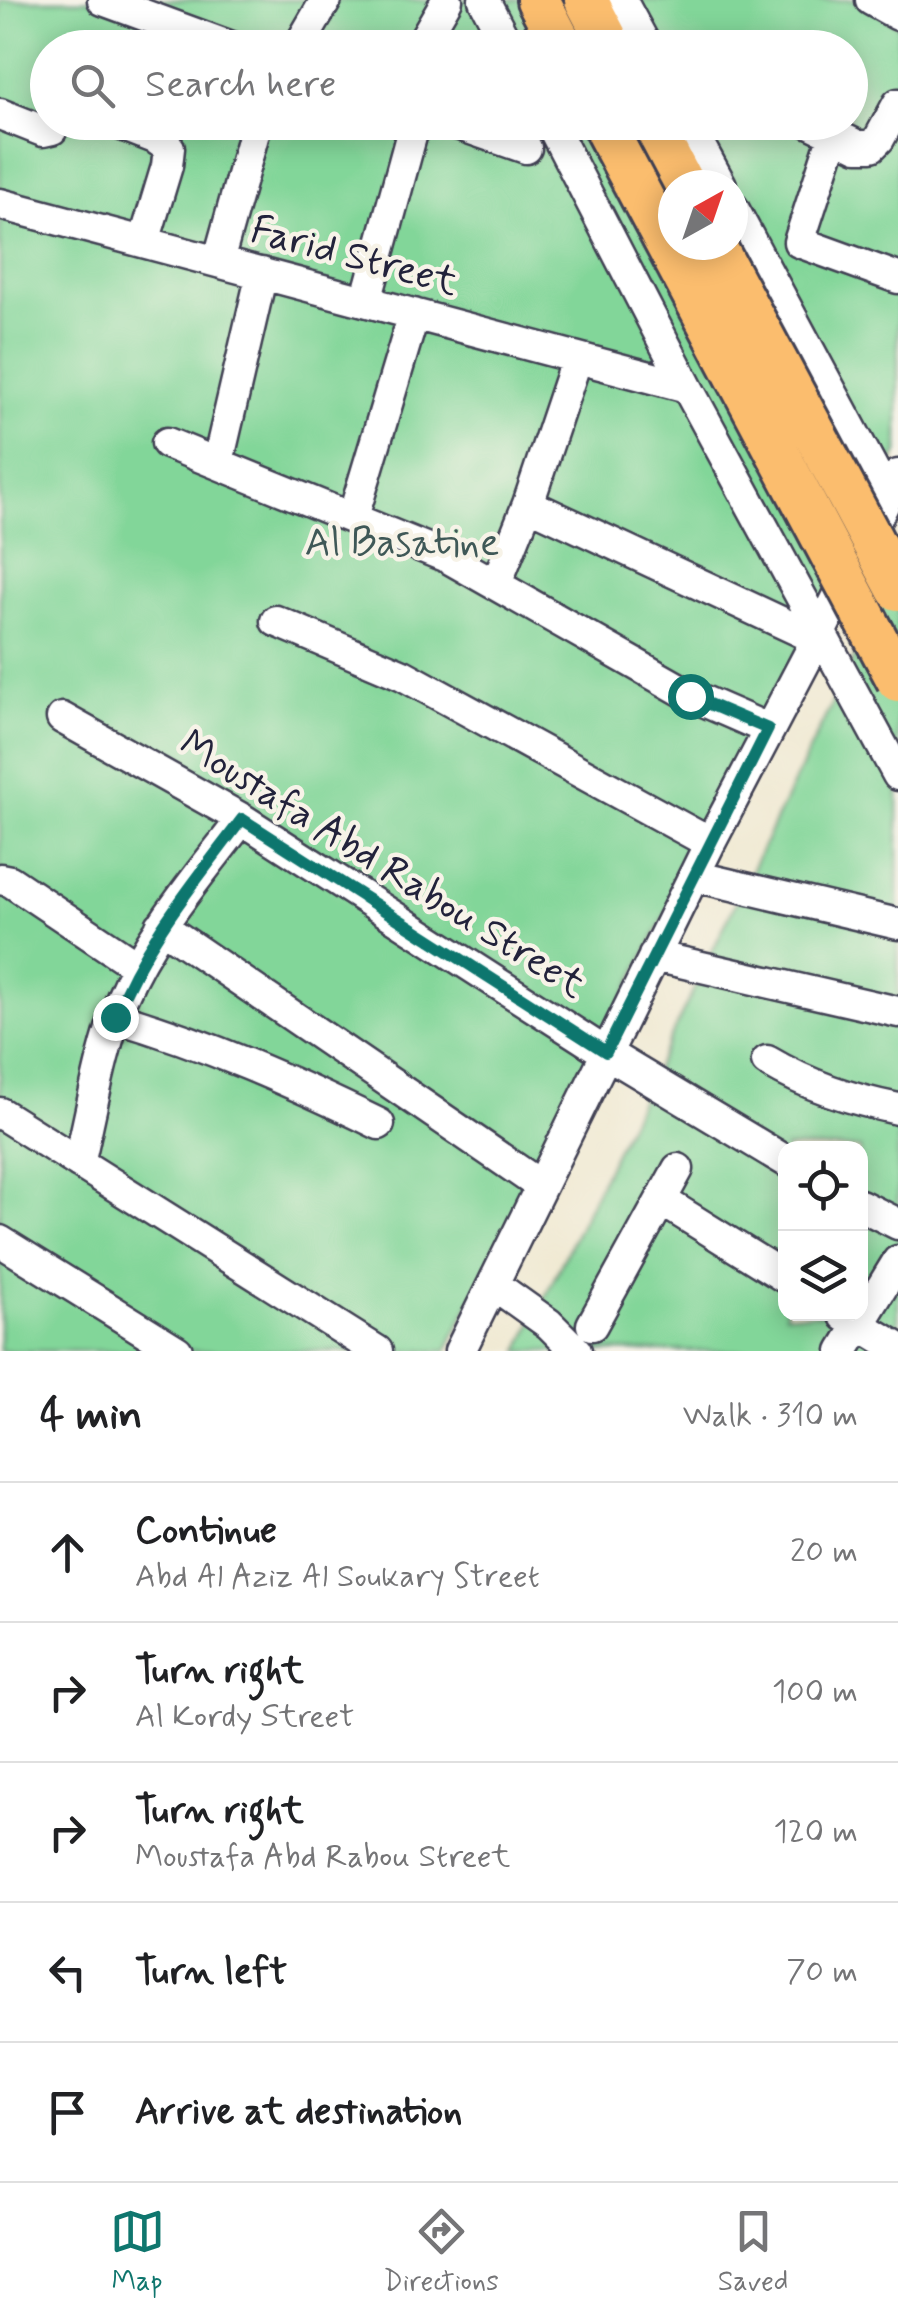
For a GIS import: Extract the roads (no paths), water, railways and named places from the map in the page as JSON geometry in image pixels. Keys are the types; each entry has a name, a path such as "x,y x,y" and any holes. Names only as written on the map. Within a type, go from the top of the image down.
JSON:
{"highway":[{"path":"538,0 554,30"},
{"path":"586,0 602,30"},
{"path":"612,140 898,680"},
{"path":"659,140 675,170"},
{"path":"722,260 898,589"}],"street":[{"path":"104,0 172,12 203,30"},
{"path":"308,30 326,0"},
{"path":"430,30 447,0"},
{"path":"484,0 500,30"},
{"path":"621,0 637,30"},
{"path":"846,140 858,146 872,146 898,104"},
{"path":"0,114 30,126"},
{"path":"144,242 167,166 169,148 158,140"},
{"path":"218,262 252,140"},
{"path":"366,302 410,140"},
{"path":"503,140 526,148"},
{"path":"559,140 818,636 898,775"},
{"path":"570,160 582,140"},
{"path":"570,160 601,140"},
{"path":"696,140 712,170"},
{"path":"819,140 798,242 898,278"},
{"name":"Farid Street","path":"0,204 687,387"},
{"path":"460,1351 710,843 893,486 748,234"},
{"path":"218,462 262,274"},
{"path":"352,516 414,314"},
{"path":"496,584 528,504 577,358"},
{"path":"167,443 447,557 690,696 768,729"},
{"path":"528,504 818,636"},
{"path":"276,621 403,675 710,843"},
{"name":"Moustafa Abd Rabou Street","path":"62,718 242,819 778,1157"},
{"path":"79,1163 115,1017 137,966 242,819"},
{"path":"694,876 898,924"},
{"path":"0,879 10,880 137,966"},
{"path":"162,926 540,1186"},
{"path":"654,956 898,1012"},
{"path":"115,1017 224,1054 379,1124"},
{"path":"767,1061 830,1092 898,1108"},
{"path":"0,1113 377,1351"},
{"path":"492,1284 548,1324 584,1338 678,1169"},
{"path":"661,1200 778,1273"},
{"path":"868,1209 898,1224"},
{"path":"0,1242 177,1351"},
{"path":"868,1297 898,1261"},
{"path":"843,1351 850,1321"},
{"path":"853,1321 898,1348"}],"park label":[{"name":"Al Basatine","path":"402,544"}]}
